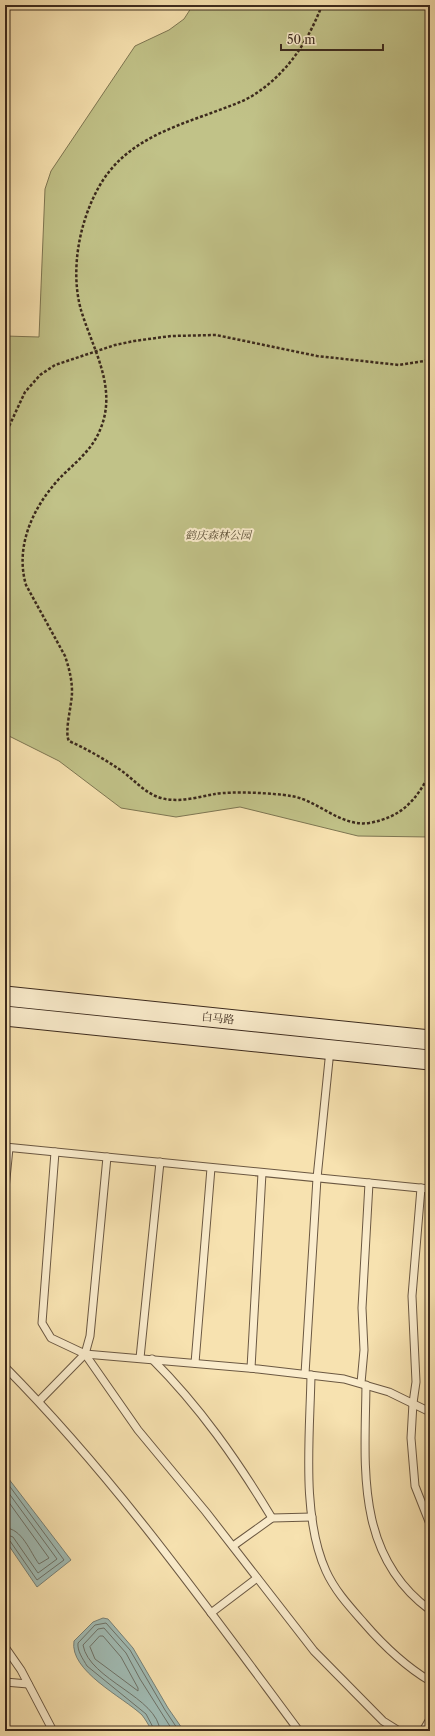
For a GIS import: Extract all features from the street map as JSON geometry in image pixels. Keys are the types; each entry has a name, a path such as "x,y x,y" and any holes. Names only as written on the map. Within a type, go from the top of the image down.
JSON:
{"street":[{"name":"白马路","path":"5,996 430,1040"},
{"name":"白马路","path":"5,1016 430,1060"}],"lane":[{"path":"330,1050 317,1178 308,1375 310,1497 312,1517 324,1565 340,1595 387,1647 430,1681"},
{"path":"5,1189 7,1147 430,1189"},
{"path":"56,1152 42,1323 51,1338 85,1354 251,1368 364,1384 389,1392 430,1412"},
{"path":"39,1401 85,1354 90,1336 107,1157"},
{"path":"140,1358 160,1162"},
{"path":"195,1363 212,1168"},
{"path":"251,1368 262,1173"},
{"path":"369,1183 362,1308 366,1487 372,1521 384,1555 393,1571 409,1592 430,1610"},
{"path":"420,1188 412,1296 416,1382 411,1438 415,1486 430,1524"},
{"path":"85,1354 138,1430 233,1546 314,1651 383,1721 399,1731"},
{"path":"152,1359 176,1384 209,1423 250,1482 272,1518"},
{"path":"5,1367 39,1401 92,1461 211,1613 299,1731"},
{"path":"233,1546 272,1518 312,1517"},
{"path":"211,1613 257,1578"},
{"path":"5,1647 28,1684 53,1731"},
{"path":"5,1682 28,1684"},
{"path":"422,1731 430,1719"}],"path":[{"path":"322,5 309,34 299,51 287,67 271,84 239,103 151,136 119,159 104,178 87,217 78,252 77,269 81,309 105,376 107,396 104,419 100,431 87,452 58,479 42,501 25,537 22,554 23,574 26,585 65,656 69,668 72,691 67,733 70,741 120,770 142,789 161,798 183,799 228,793 291,796 314,803 347,821 368,823 380,820 405,808 417,797 430,774"},
{"path":"5,435 25,392 40,375 55,365 95,351 134,341 171,336 216,335 325,356 399,365 430,360"}],"green space":[{"name":"鹤庆森林公园","path":"193,5 430,5 430,837 358,836 240,807 176,817 121,808 59,761 5,734 5,336 39,337 45,189 51,171 135,46 169,30 184,19"}],"water":[{"path":"5,1474 71,1560 37,1587 5,1540"},
{"path":"103,1618 108,1619 133,1648 168,1708 184,1731 152,1731 142,1715 88,1673 80,1663 75,1652 74,1641 93,1622"}]}
